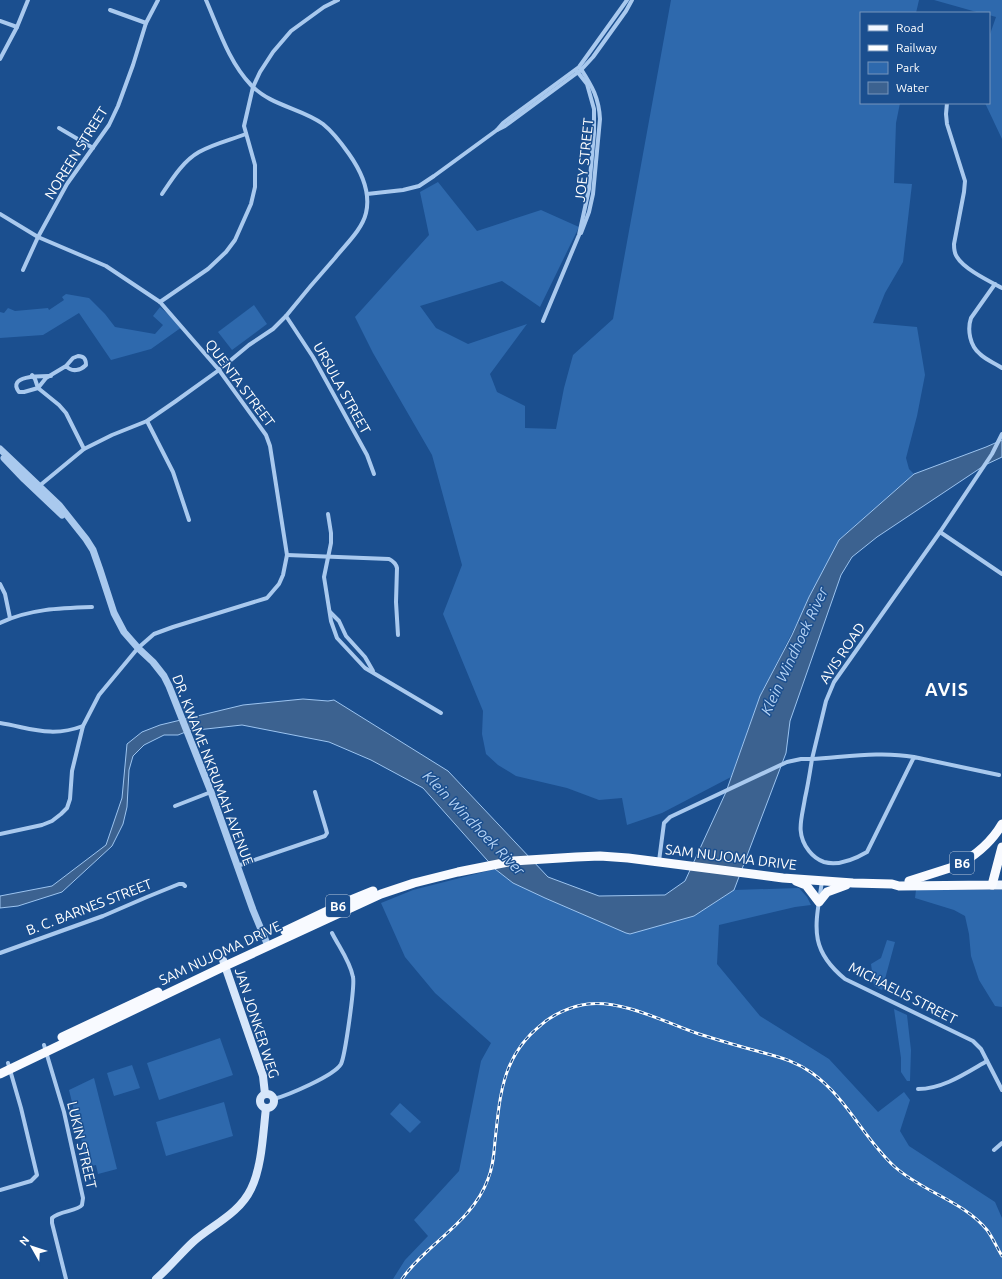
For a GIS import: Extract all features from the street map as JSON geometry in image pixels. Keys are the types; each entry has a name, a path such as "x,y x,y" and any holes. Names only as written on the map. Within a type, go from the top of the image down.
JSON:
{"highway":[{"name":"B6","path":"909,881 956,866 978,853 989,842 1002,824"},
{"name":"B6","path":"892,884 909,881 995,882 1002,847"},
{"name":"SAM NUJOMA DRIVE","path":"3,1069 267,943 346,902 378,889 427,875 458,872 513,861 600,856 628,858 783,878 822,881 892,884 899,886 995,882"},
{"path":"783,878 798,881 806,885 819,902 830,890 853,883"}],"main road":[{"name":"SAM NUJOMA DRIVE","path":"995,882 1002,885"},
{"name":"JAN JONKER WEG","path":"224,963 263,1076 265,1094"},
{"name":"JAN JONKER WEG","path":"265,1094 270,1094 274,1099 272,1106 266,1108 261,1106 260,1101 261,1097 265,1094"},
{"name":"JAN JONKER WEG","path":"156,1279 188,1247 208,1230 232,1214 246,1198 251,1190 257,1169 266,1108"}],"street":[{"path":"0,59 17,27 28,0"},
{"name":"NOREEN STREET","path":"23,270 38,237 67,184 109,125 118,106 133,65 146,23 158,0"},
{"path":"37,488 84,449 112,435 147,421 219,370 249,345 273,329 286,316 356,232 366,214 367,194 364,181 355,162 334,135 324,125 305,114 279,104 265,96 253,87 240,73 225,45 206,0"},
{"path":"160,302 208,269 217,261 230,246 241,228 251,204 256,176 255,165 244,126 253,87 260,72 273,52 291,31 324,7 338,0"},
{"path":"579,70 627,0"},
{"path":"367,194 403,190 419,186 497,130 506,126 579,70 593,57 626,12 632,0"},
{"path":"110,10 146,23"},
{"path":"0,21 17,27"},
{"name":"JOEY STREET","path":"543,321 579,235 583,230 593,194 600,108 597,96 579,70"},
{"path":"947,104 947,124 965,181 954,244 956,257 965,265 1002,288"},
{"path":"59,128 93,148"},
{"path":"162,194 187,162 199,152 246,134"},
{"name":"QUENTA STREET","path":"0,214 38,237 106,266 160,302 219,370 266,435 270,446 287,555 283,575 279,584 267,598 154,634 138,648 99,695 83,726 72,771 70,799 67,808 52,821 42,825 0,834"},
{"path":"995,284 971,318 969,331 974,346 978,352 1002,368"},
{"name":"URSULA STREET","path":"286,316 313,357 367,455 374,474"},
{"path":"51,376 32,376 25,378 18,382 16,388 19,392 24,392 38,388 44,381 66,366 73,358 78,356 84,358 86,361 86,365 79,370 71,370 66,366"},
{"path":"32,376 35,379 38,388 59,405 66,413 84,449"},
{"path":"147,421 173,472 189,520"},
{"name":"AVIS ROAD","path":"914,757 867,852 848,861 828,863 819,860 804,844 801,833 801,820 812,759 826,702 834,682 940,532 985,465 1002,434"},
{"name":"DR. KWAME NKRUMAH AVENUE","path":"0,449 78,528 93,550 114,613 124,632 153,662 164,676 211,792 253,910 267,943"},
{"name":"DR. KWAME NKRUMAH AVENUE","path":"0,453 10,465 37,488"},
{"path":"328,514 331,543 324,577 332,627 337,638 365,668 441,713"},
{"path":"940,532 1002,574"},
{"path":"287,555 389,559 396,564 398,568 396,602 398,634"},
{"path":"0,584 5,594 10,618"},
{"path":"0,623 10,618 54,608 92,607"},
{"path":"330,612 339,621 346,636 362,652 373,672"},
{"path":"356,659 362,656 362,652"},
{"path":"0,723 49,732 63,732 83,726"},
{"path":"658,862 664,823 670,817 787,762 801,759 901,754 999,775"},
{"path":"175,806 211,792"},
{"path":"237,866 325,836 327,833 315,792"},
{"name":"MICHAELIS STREET","path":"822,881 816,920 817,936 819,948 837,972 845,979 971,1040 981,1049 1002,1090"},
{"name":"B. C. BARNES STREET","path":"0,953 103,916 179,884 186,886"},
{"path":"274,1099 283,1097 315,1082 336,1070 341,1064 345,1051 353,978 348,963 332,933"},
{"name":"LUKIN STREET","path":"45,1048 64,1112 83,1198 82,1204 79,1207 58,1213 52,1218 66,1279"},
{"path":"918,1090 928,1090 944,1084 987,1061"},
{"path":"0,1190 31,1182 37,1175 3,1069"},
{"path":"994,1150 1002,1144"}],"green space":[{"path":"671,0 919,0 916,12 860,12 860,104 900,104 896,123 894,183 912,184 903,262 885,293 873,323 917,327 925,375 917,416 906,458 909,469 914,474 839,540 760,696 731,777 662,813 627,825 622,798 599,800 567,788 516,776 498,765 486,754 482,734 483,711 443,614 462,565 432,455 373,353 355,317 429,235 420,192 438,182 477,231 541,210 579,227 540,307 502,281 420,306 436,328 468,344 527,324 490,374 497,392 525,406 525,428 556,429 564,388 573,355 613,319"},
{"path":"934,0 1002,0 1002,139 985,104 990,104 990,34 996,17 990,15 990,12 976,12"},
{"path":"66,294 89,298 105,314 115,327 155,334 163,325 153,316 160,307 182,327 151,349 111,360 79,313 43,335 0,338 0,312 4,313 8,308 15,311 48,308 49,310 64,300 62,297"},
{"path":"254,305 267,324 232,350 218,332"},
{"path":"495,869 513,883 589,917 694,916 734,890 799,888 807,897 811,905 795,907 719,925 717,964 760,1016 829,1059 878,1112 904,1092 910,1100 900,1131 909,1146 995,1202 1002,1218 1002,1279 393,1279 405,1260 428,1236 414,1220 459,1171 481,1061 491,1043 435,993 405,957 381,903 413,890"},
{"path":"916,890 1002,890 1002,1007 995,1006 979,980 971,956 969,934 965,916 954,910 915,898"},
{"path":"887,940 895,942 882,990 874,986 871,964 881,958"},
{"path":"894,1009 907,1015 911,1050 910,1081 907,1081 901,1072 901,1058"},
{"path":"220,1038 233,1075 159,1100 147,1063"},
{"path":"132,1065 140,1088 114,1096 107,1073"},
{"path":"94,1078 117,1169 98,1174 96,1165 88,1167 69,1090"},
{"path":"224,1102 233,1136 166,1156 156,1122"},
{"path":"400,1103 421,1122 410,1133 390,1114"}],"water":[{"name":"Klein Windhoek River","path":"1002,440 1002,457 985,465 877,537 852,557 841,575 790,721 786,753 734,890 694,916 630,934 626,933 513,883 495,869 423,788 371,760 329,742 242,725 188,731 178,735 164,735 144,745 133,756 129,770 127,807 123,824 112,846 62,892 18,906 0,908 0,896 52,886 106,845 122,798 127,744 142,732 160,725 243,705 303,699 334,700 448,771 548,877 599,896 665,895 685,881 726,792 760,696 839,540 914,474"}],"railway":[{"path":"402,1279 412,1266 460,1220 481,1194 490,1174 494,1156 501,1092 505,1077 518,1050 528,1037 551,1017 569,1009 588,1004 616,1005 645,1013 699,1034 786,1059 799,1065 812,1073 835,1094 874,1144 895,1167 906,1176 955,1204 977,1220 987,1230 1002,1256"}],"district":[{"name":"AVIS","path":"947,689"}]}
